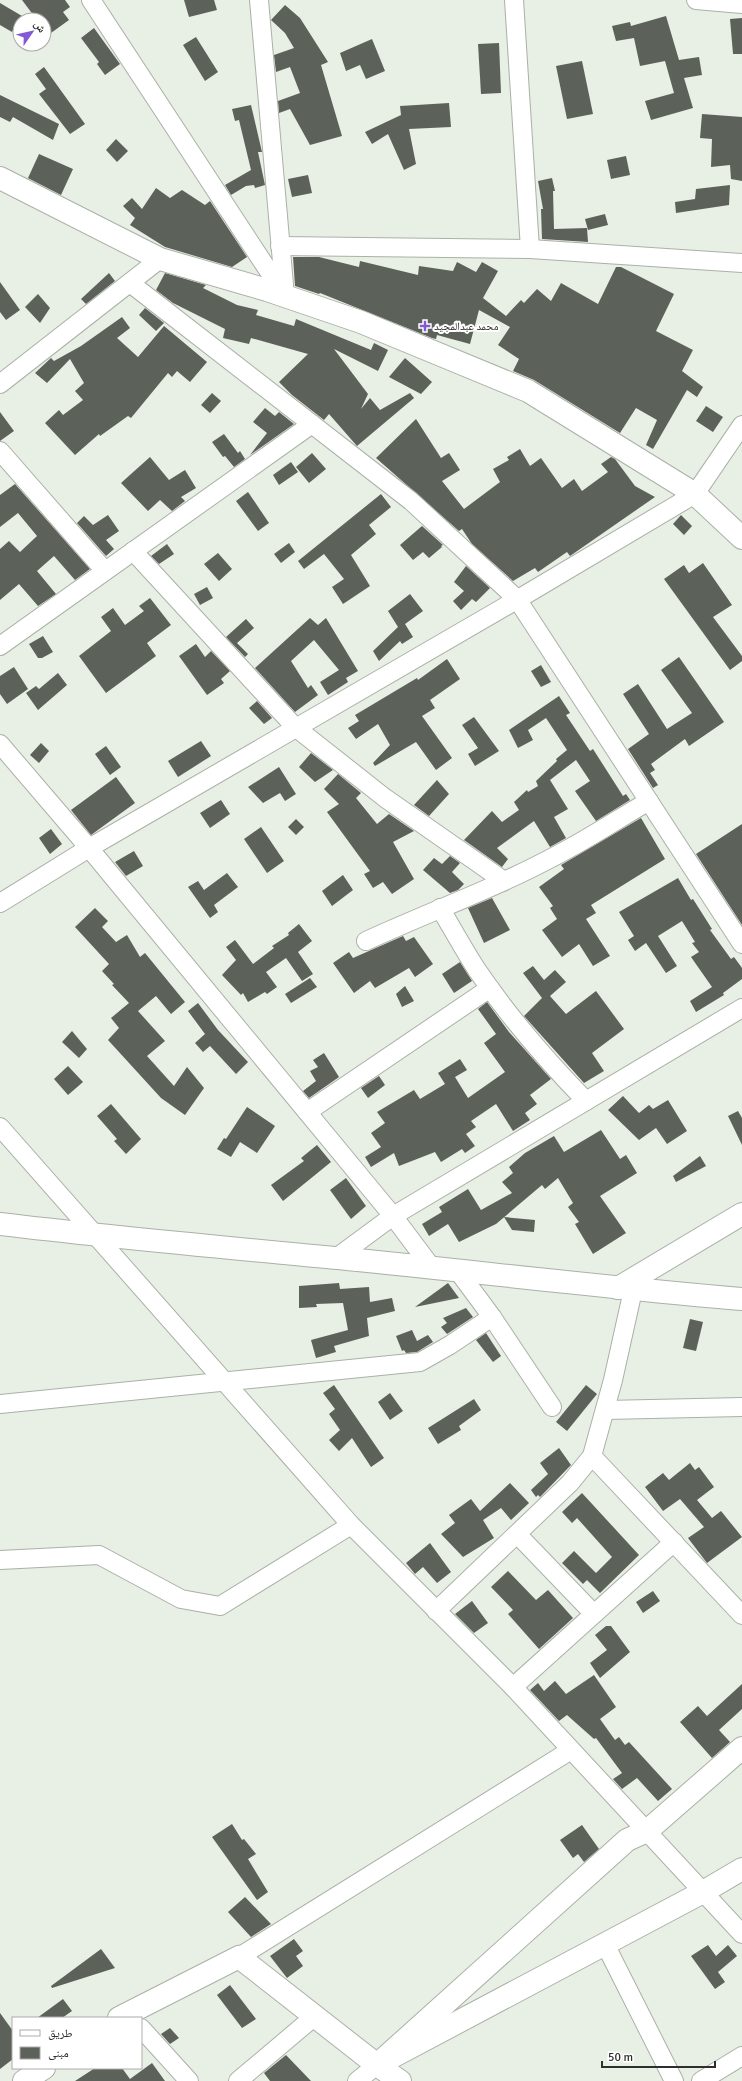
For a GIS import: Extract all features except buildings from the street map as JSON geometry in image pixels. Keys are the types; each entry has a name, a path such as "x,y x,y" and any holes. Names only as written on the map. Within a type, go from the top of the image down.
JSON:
{"street":[{"path":"91,0 285,296"},
{"path":"260,0 285,296"},
{"path":"514,0 530,249"},
{"path":"696,0 742,4"},
{"path":"0,178 160,259 285,296 361,322 528,391 695,494 742,538"},
{"path":"280,246 530,249 742,263"},
{"path":"0,384 160,259"},
{"path":"130,283 411,501 517,600 742,944"},
{"path":"0,646 312,424"},
{"path":"0,903 89,848 295,727 517,600 695,494 742,425"},
{"path":"0,451 105,571"},
{"path":"133,551 295,727 385,798 504,881"},
{"path":"0,744 89,848 393,1216 432,1268"},
{"path":"366,941 504,881 557,855 649,801"},
{"path":"440,908 477,970 490,988 552,1067 586,1101"},
{"path":"307,1112 490,988"},
{"path":"336,1258 393,1216 742,1008"},
{"path":"0,1127 98,1236 351,1525 513,1687 742,1934"},
{"path":"436,1611 570,1483 592,1456 605,1410 625,1289 742,1214"},
{"path":"0,1224 98,1236 336,1258 625,1289 742,1299"},
{"path":"458,1271 492,1317 552,1407"},
{"path":"0,1404 420,1362 450,1345 492,1317"},
{"path":"605,1410 742,1407"},
{"path":"592,1456 742,1615"},
{"path":"0,1560 99,1555 181,1599 220,1606 351,1525"},
{"path":"517,1534 594,1614"},
{"path":"513,1687 674,1542"},
{"path":"357,2081 377,2065 627,1840 647,1831 742,1748"},
{"path":"134,2017 239,1957 571,1750"},
{"path":"377,2065 703,1892 742,1869"},
{"path":"605,1944 674,2081"},
{"path":"239,1957 377,2065 400,2081"},
{"path":"238,2081 315,2016"},
{"path":"142,2032 189,2081"},
{"path":"701,2081 742,2056"},
{"path":"24,2081 42,2069"}],"place":[{"name":"محمد عبدالمجيد","path":"425,326"}]}
